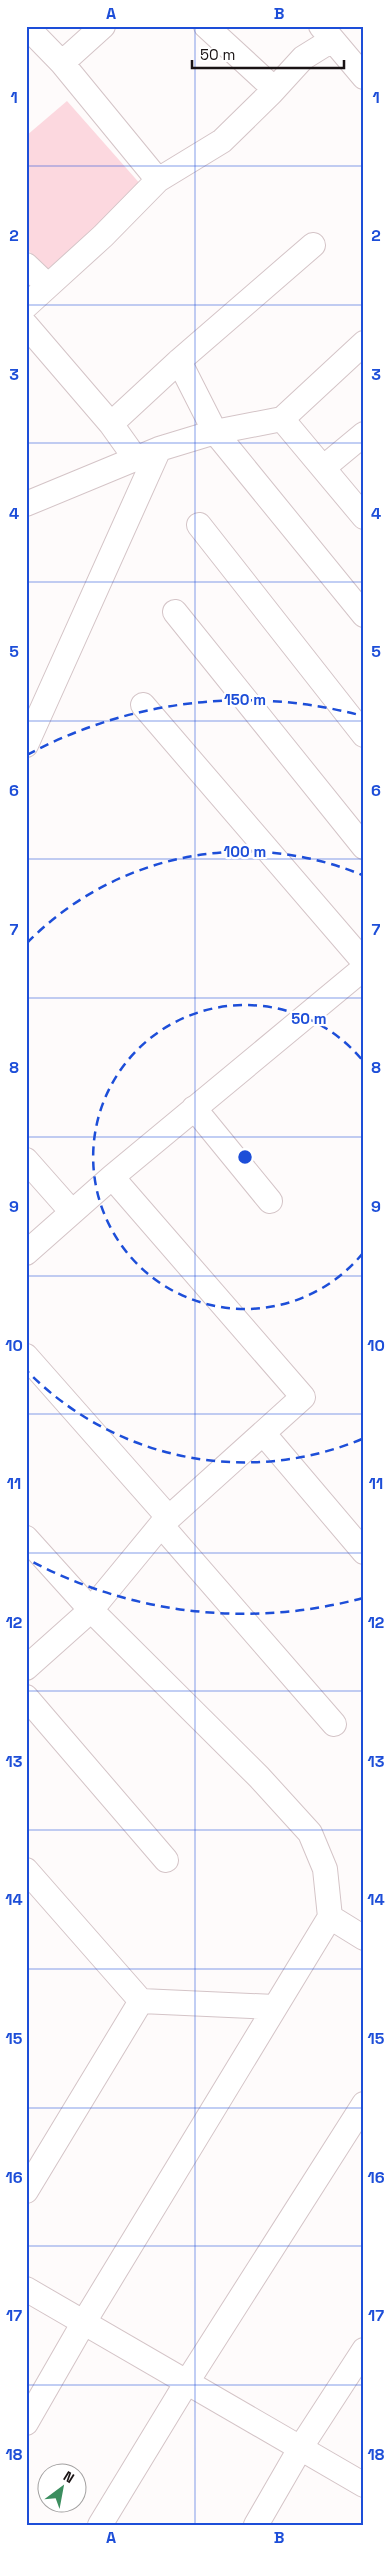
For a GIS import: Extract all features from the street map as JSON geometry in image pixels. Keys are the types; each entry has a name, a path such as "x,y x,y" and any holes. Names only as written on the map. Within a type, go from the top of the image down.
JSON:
{"street":[{"path":"26,26 62,63 158,180"},
{"path":"62,63 103,26"},
{"path":"206,26 269,84 271,93"},
{"path":"26,306 103,236 158,180 222,141 271,93 326,33 364,76"},
{"path":"111,424 178,361 313,246"},
{"path":"26,265 47,285"},
{"path":"26,325 111,424 136,459"},
{"path":"26,504 159,450 215,432 282,419 364,343"},
{"path":"178,361 215,432 364,615"},
{"path":"282,419 364,517"},
{"path":"323,468 364,434"},
{"path":"26,745 159,450"},
{"path":"199,525 364,735"},
{"path":"175,612 364,847"},
{"path":"143,705 364,962"},
{"path":"26,1253 112,1177 364,968"},
{"path":"194,1108 270,1201"},
{"path":"26,1160 72,1212"},
{"path":"26,1668 90,1610 165,1521 303,1397 112,1177"},
{"path":"26,1356 334,1724"},
{"path":"263,1433 364,1552"},
{"path":"26,1538 90,1610 259,1777 310,1832 325,1869 330,1917 84,2322 26,2423"},
{"path":"26,1697 166,1860"},
{"path":"26,1870 142,2001 275,2007"},
{"path":"330,1917 364,1938"},
{"path":"26,2191 142,2001"},
{"path":"100,2525 187,2382 364,2104"},
{"path":"26,2289 364,2485"},
{"path":"256,2525 301,2447 364,2350"}],"shaded area":[{"path":"67,101 142,186 47,270 26,248 26,136"}]}
